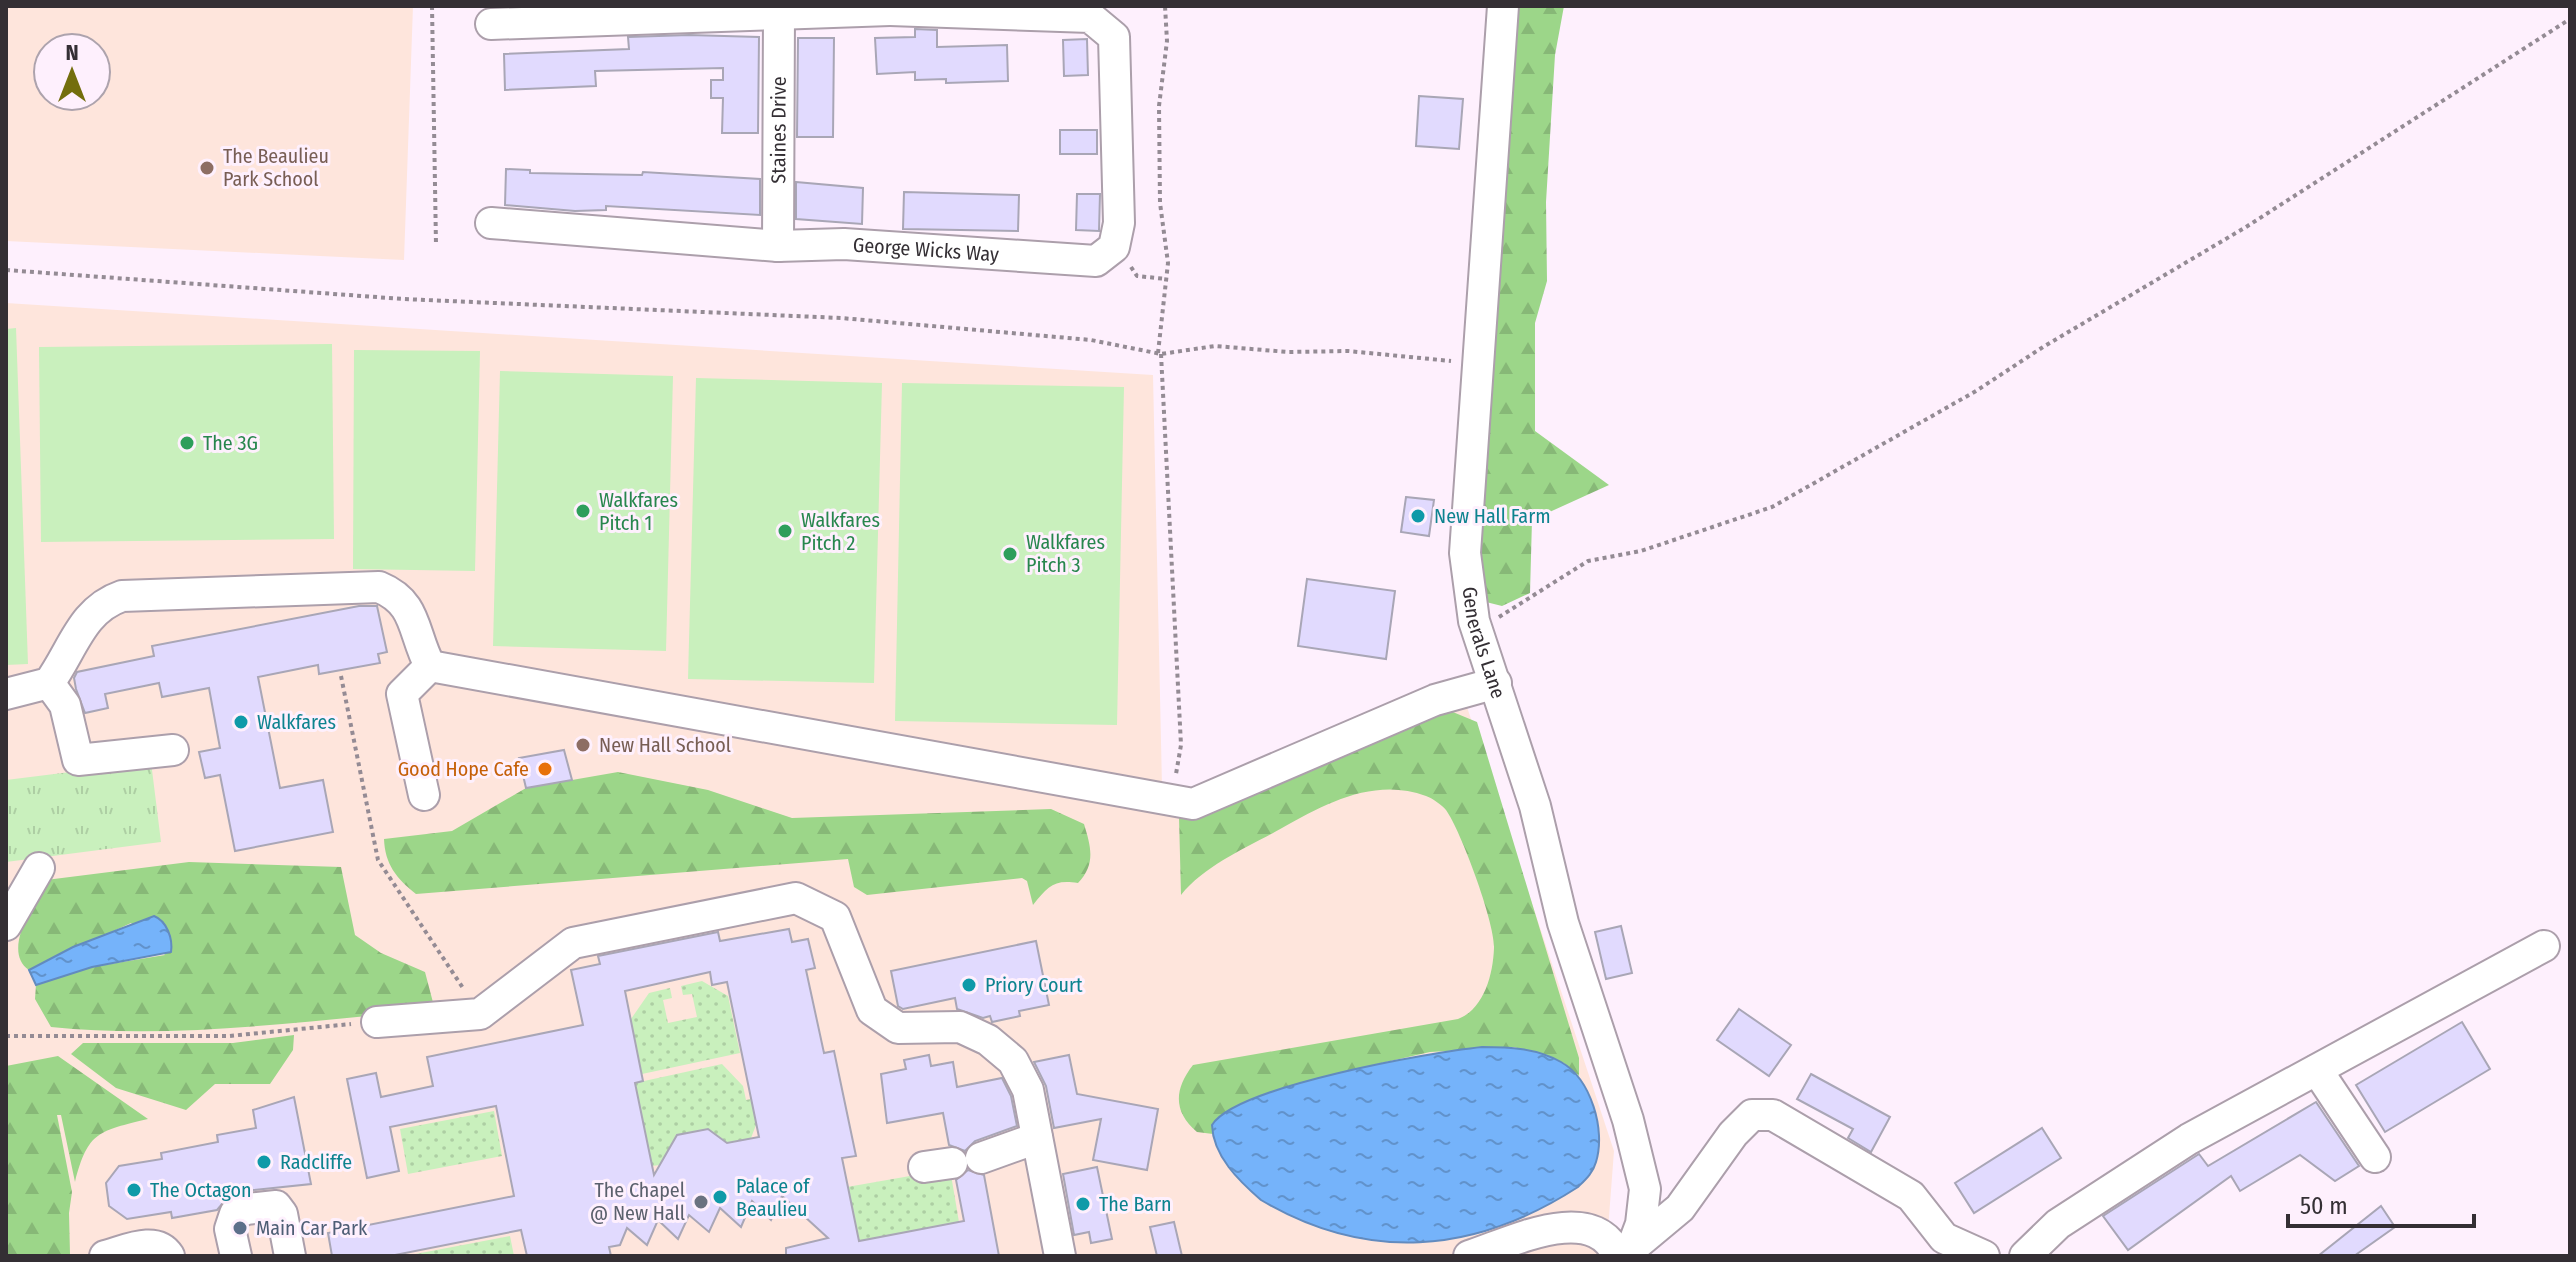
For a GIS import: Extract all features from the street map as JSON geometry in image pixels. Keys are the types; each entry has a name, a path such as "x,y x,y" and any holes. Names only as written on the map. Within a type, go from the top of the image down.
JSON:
{"street":[{"name":"Generals Lane","path":"1503,6 1465,553 1476,626 1535,806 1563,923 1628,1120 1645,1189 1641,1224 1626,1254"},
{"path":"491,24 890,8 1094,12 1114,37 1119,223 1114,247"},
{"name":"Staines Drive","path":"778,246 779,12"},
{"name":"George Wicks Way","path":"491,223 778,246 844,244 1096,261 1114,247"},
{"path":"6,694 49,683 96,609 122,596 150,593 379,587 398,595 409,609 430,666"},
{"path":"430,666 811,733 1171,803 1193,804 1435,700 1496,683"},
{"path":"424,795 402,694 430,666"},
{"path":"49,683 65,705 78,760 173,750"},
{"path":"6,925 39,868"},
{"path":"377,1022 480,1014 573,943 796,898 835,917 872,1010 898,1028 960,1027 988,1040 1013,1061 1028,1090 1060,1256"},
{"path":"2025,1256 2058,1224 2189,1139 2544,946"},
{"path":"2317,1070 2375,1157"},
{"path":"1469,1256 1562,1227 1583,1227 1607,1239 1626,1254 1680,1208 1733,1134 1752,1115 1773,1115 1911,1196 1944,1238 1984,1256"},
{"path":"952,1162 1037,1138"},
{"path":"236,1256 230,1229 235,1214 267,1205 276,1206 282,1214 290,1256"},
{"path":"105,1256 155,1244 164,1247 169,1256"}],"path":[{"path":"432,6 436,245"},
{"path":"1165,6 1167,41 1159,106 1166,279 1160,353 1181,745 1171,803"},
{"path":"1476,626 1588,561 1641,551 1772,507 1976,391 2043,347 2246,227 2570,19"},
{"path":"1114,247 1137,276 1166,279"},
{"path":"6,270 403,299 841,318 1091,340 1160,353 1215,346 1288,352 1348,351 1480,365"},
{"path":"341,676 378,860 480,1014"},
{"path":"6,1036 229,1036 377,1022"}],"shaded area":[{"name":"The Beaulieu Park School","path":"6,6 413,6 404,260 6,241"},
{"name":"New Hall School","path":"6,303 1153,375 1162,787 1210,807 1466,704 1614,1151 1606,1256 6,1256"}],"green space":[{"path":"1505,6 1564,6 1555,55 1546,202 1547,281 1535,323 1535,431 1609,485 1532,520 1530,593 1502,606 1486,602 1475,563"},
{"path":"16,328 28,664 6,665 6,329"},
{"name":"The 3G","path":"332,344 334,539 41,542 39,347"},
{"path":"354,350 480,351 475,571 353,569"},
{"name":"Walkfares Pitch 1","path":"500,371 673,376 666,651 493,646"},
{"name":"Walkfares Pitch 2","path":"696,378 882,383 874,683 688,679"},
{"name":"Walkfares Pitch 3","path":"902,383 1124,387 1117,725 895,721"},
{"path":"1448,710 1477,722 1579,1058 1579,1076 1564,1063 1514,1047 1430,1052 1351,1070 1241,1104 1212,1125 1213,1134 1197,1132 1184,1116 1179,1100 1182,1083 1193,1065 1458,1019 1481,999 1492,969 1494,948 1483,899 1460,837 1446,810 1428,797 1388,789 1333,802 1228,857 1203,874 1181,895 1179,817 1195,817"},
{"path":"151,762 161,842 6,862 6,780"},
{"path":"618,772 708,790 792,818 1051,809 1084,824 1090,862 1078,883 1052,885 1033,905 1027,881 1022,878 867,895 854,887 848,859 416,894 397,876 389,863 384,839 452,831 526,788"},
{"path":"189,862 341,867 355,935 381,953 425,972 435,1010 195,1030 51,1027 35,999 36,985 92,967 165,955 131,923 29,970 21,962 19,939 46,880"},
{"path":"702,981 728,996 740,1053 642,1074 631,1019 649,993 670,988 672,998 663,1000 668,1023 697,1017 692,994 683,995 681,986"},
{"path":"294,1035 293,1050 270,1084 215,1084 186,1110 116,1088 71,1054 83,1043 233,1043"},
{"path":"58,1056 148,1119 98,1136 85,1152 75,1182 61,1115 57,1115 72,1192 70,1254 6,1256 6,1066"},
{"path":"722,1064 743,1086 746,1100 751,1099 756,1125 751,1138 731,1146 708,1129 677,1135 660,1165 652,1166 635,1083"},
{"path":"494,1111 502,1156 408,1174 400,1129"},
{"path":"950,1169 959,1222 859,1241 847,1187"},
{"path":"510,1236 514,1256 405,1256"}],"water":[{"path":"154,916 168,931 171,952 92,967 36,985 29,970 73,947"},
{"path":"1482,1047 1532,1051 1552,1057 1572,1070 1581,1080 1594,1106 1599,1135 1595,1166 1578,1187 1539,1210 1499,1226 1459,1237 1420,1242 1380,1241 1340,1234 1300,1220 1261,1200 1236,1176 1222,1157 1213,1136 1212,1125 1228,1111 1295,1084 1381,1064"}],"building":[{"path":"915,29 937,30 937,47 1007,45 1008,81 946,83 946,79 915,80 915,72 877,74 875,38 915,37"},
{"path":"628,37 759,37 758,133 722,133 723,98 711,98 711,80 723,80 723,68 595,71 596,86 505,90 504,54 629,49"},
{"path":"798,38 834,38 833,137 797,137"},
{"path":"1087,39 1088,75 1064,76 1063,40"},
{"path":"1419,96 1463,99 1459,149 1416,146"},
{"path":"1060,130 1097,130 1097,154 1060,154"},
{"path":"506,169 530,170 530,173 642,175 643,172 760,179 760,215 606,206 606,210 575,211 505,205"},
{"path":"796,182 863,188 862,224 796,219"},
{"path":"904,192 1019,195 1018,231 903,229"},
{"path":"1077,194 1100,194 1099,231 1076,230"},
{"name":"New Hall Farm","path":"1406,497 1434,500 1429,536 1401,532"},
{"path":"1307,579 1395,591 1386,659 1298,646"},
{"name":"Walkfares","path":"359,606 377,606 387,652 378,654 380,663 319,674 318,665 258,677 280,788 323,780 333,832 235,851 220,775 205,778 199,752 220,748 209,688 162,697 159,683 105,694 108,708 85,713 76,689 74,678 77,672 154,656 152,646"},
{"name":"Good Hope Cafe","path":"564,750 572,780 526,788 519,758"},
{"path":"1621,926 1632,973 1606,979 1595,932"},
{"path":"789,929 792,942 808,939 815,968 806,970 824,1053 834,1051 856,1156 842,1158 859,1241 964,1221 956,1180 968,1170 984,1175 999,1256 786,1256 786,1248 828,1238 782,1196 771,1220 752,1201 741,1227 720,1208 709,1232 689,1215 678,1239 658,1220 647,1245 627,1228 620,1245 609,1247 611,1256 527,1256 521,1230 390,1256 332,1256 328,1233 514,1196 496,1106 390,1127 399,1171 367,1178 347,1079 376,1073 381,1097 433,1086 427,1057 583,1025 571,970 600,964 598,956 718,932 720,941","holes":["710,972 712,985 727,982 759,1137 727,1143 708,1129 677,1135 654,1175 635,1083 643,1081 625,991"]},
{"name":"Priory Court","path":"1036,941 1049,1005 1019,1011 1020,1016 992,1022 990,1016 983,1018 957,1009 955,998 903,1009 898,1006 891,971"},
{"path":"1739,1009 1791,1045 1769,1076 1717,1040"},
{"path":"2462,1022 2490,1069 2385,1132 2356,1085"},
{"path":"929,1055 931,1066 953,1062 957,1087 1002,1078 1011,1096 1017,1126 975,1141 965,1151 949,1145 943,1113 887,1123 881,1074 906,1069 904,1060"},
{"path":"1069,1055 1077,1094 1158,1109 1147,1170 1093,1160 1101,1119 1054,1128 1046,1086 1034,1062"},
{"path":"1811,1074 1890,1117 1871,1152 1848,1138 1853,1129 1797,1099"},
{"name":"Radcliffe","path":"294,1097 311,1184 244,1191 227,1198 217,1210 172,1218 171,1212 127,1219 109,1206 106,1183 119,1166 162,1159 161,1153 218,1142 217,1135 256,1128 253,1110"},
{"path":"2316,1102 2359,1166 2335,1181 2300,1155 2240,1191 2231,1176 2128,1250 2103,1216 2199,1154 2208,1166"},
{"path":"2042,1128 2061,1158 1974,1213 1955,1183"},
{"name":"The Barn","path":"1097,1167 1112,1239 1091,1243 1089,1232 1074,1235 1063,1174"},
{"path":"2381,1206 2395,1227 2354,1256 2318,1256"},
{"path":"1174,1222 1182,1256 1157,1256 1150,1227"}],"place":[{"name":"The Beaulieu Park School","path":"207,168"},
{"name":"The 3G","path":"187,443"},
{"name":"Walkfares Pitch 1","path":"583,511"},
{"name":"New Hall Farm","path":"1418,516"},
{"name":"Walkfares Pitch 2","path":"785,531"},
{"name":"Walkfares Pitch 3","path":"1010,554"},
{"name":"Walkfares","path":"241,722"},
{"name":"New Hall School","path":"583,745"},
{"name":"Good Hope Cafe","path":"545,769"},
{"name":"Priory Court","path":"969,985"},
{"name":"Radcliffe","path":"264,1162"},
{"name":"The Octagon","path":"134,1190"},
{"name":"Palace of Beaulieu","path":"720,1197"},
{"name":"The Chapel @ New Hall","path":"701,1202"},
{"name":"The Barn","path":"1083,1204"},
{"name":"Main Car Park","path":"240,1228"}]}
